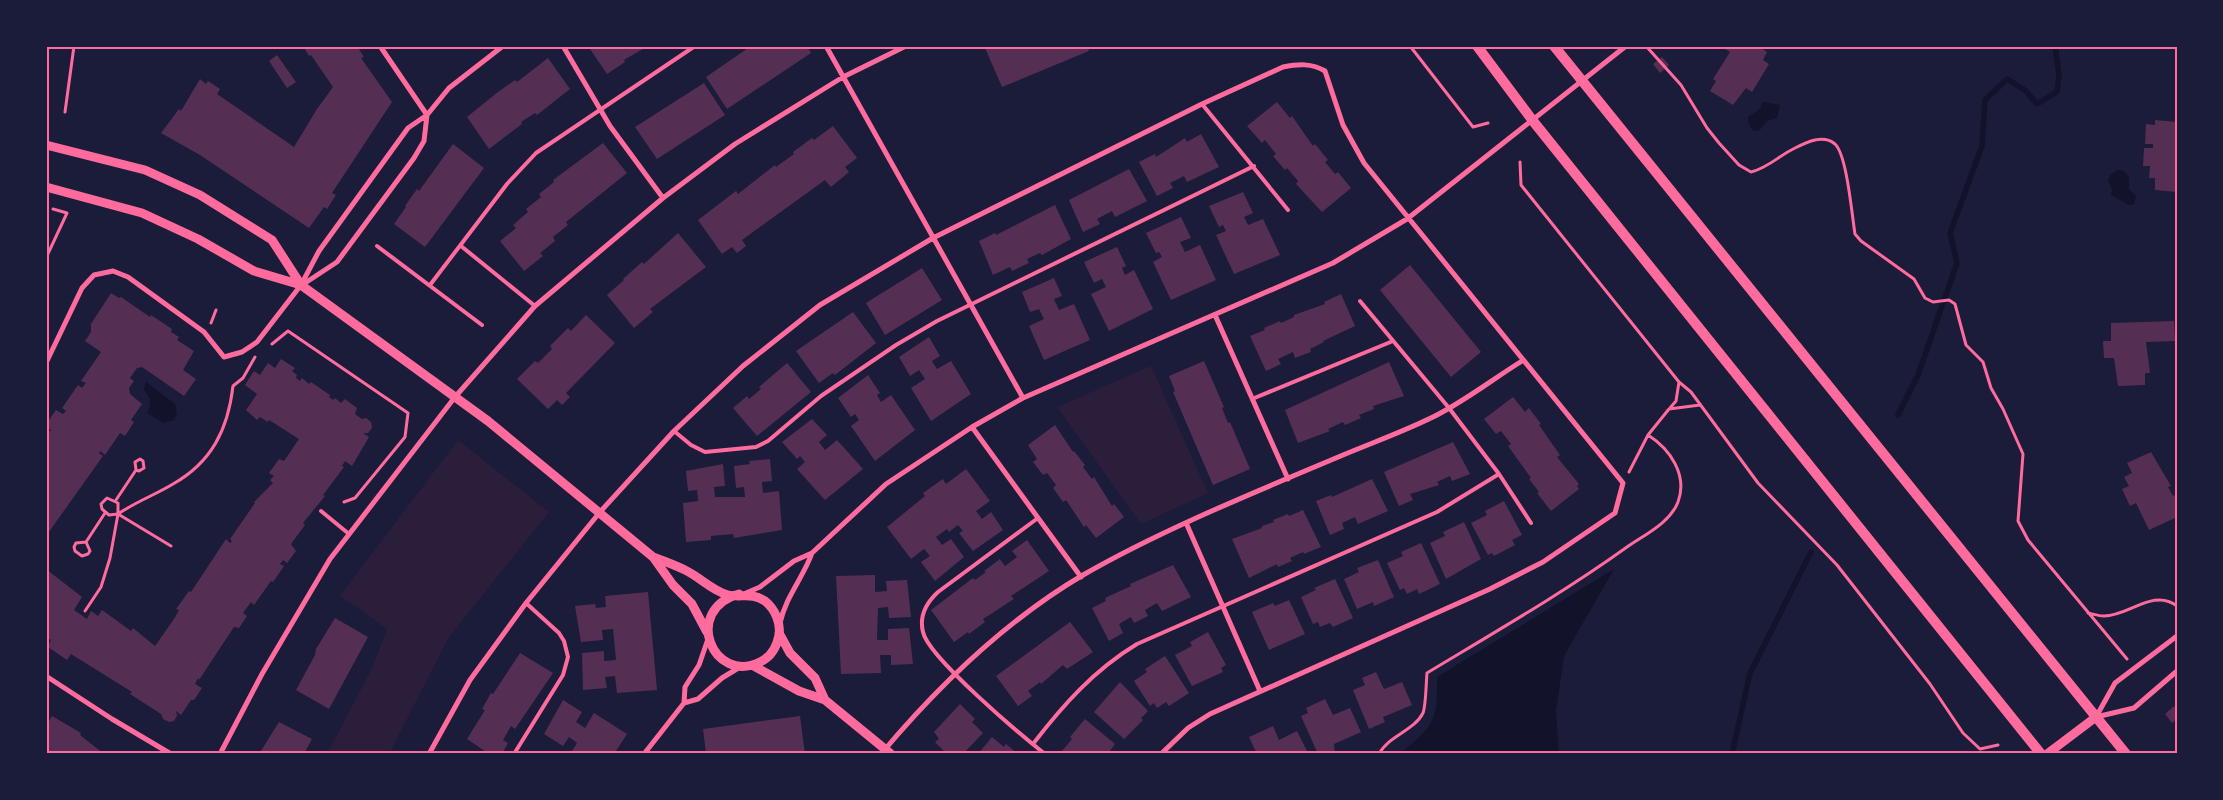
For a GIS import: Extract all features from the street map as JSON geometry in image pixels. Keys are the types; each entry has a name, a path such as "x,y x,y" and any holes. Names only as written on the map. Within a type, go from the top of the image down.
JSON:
{"main road":[{"path":"1478,46 1533,121 2041,754"},
{"path":"1554,46 2126,754"}],"street":[{"path":"301,285 337,262 414,158 424,140 427,115 380,46"},
{"path":"46,363 82,288 94,275 113,271 128,277 204,332 224,357 242,352 257,342 301,285 319,251 408,128 427,115 449,88 503,46"},
{"path":"563,46 610,126 663,198"},
{"path":"826,46 1023,398"},
{"path":"220,754 330,559 455,397 535,306 663,198 735,144 843,77 906,46"},
{"path":"644,754 684,703 685,687 701,660 712,611 729,597 760,587 794,561 812,553 886,484 972,428 1023,398 1333,263 1407,219 1626,46"},
{"path":"429,754 470,680 526,603 600,512 674,431 743,366 820,305 933,238 1202,104 1277,69 1293,65 1316,66 1325,71 1350,143 1407,219 1623,484 1615,513 1543,562 1490,589 1210,714 1188,728 1162,754"},
{"path":"46,145 145,170 200,195 272,240 301,285"},
{"path":"46,187 142,213 198,238 254,271 301,285 488,421 573,489 653,557 673,585 692,604 708,635 714,652 722,659 730,664 748,666 799,691 825,700 886,752 955,673 1019,618 1082,576 1187,524 1449,408 1522,361"},
{"path":"1215,315 1288,479"},
{"path":"972,428 1082,576"},
{"path":"1187,524 1260,691"},
{"path":"684,703 698,699 722,678 771,654 788,599 805,572 812,553"},
{"path":"653,557 686,570 722,593 731,596 741,594 756,596 764,601 777,617 779,630 790,652 815,678 825,700"},
{"path":"2047,754 2096,717 2116,683 2177,636"},
{"path":"2096,717 2134,708 2177,671"},
{"path":"46,676 171,754"}],"lane":[{"path":"430,286 507,184 536,153 695,46"},
{"path":"1202,104 1288,210"},
{"path":"674,431 691,445 705,452 756,447 768,441 820,396 896,345 970,304 1254,166"},
{"path":"377,246 482,326"},
{"path":"462,246 535,306"},
{"path":"1360,301 1449,408 1499,474 1531,523"},
{"path":"1252,399 1393,341"},
{"path":"1033,744 1067,701 1116,657 1158,633 1437,512 1499,474"},
{"path":"321,511 349,534"},
{"path":"1038,518 938,592 926,606 922,619 923,634 934,650 978,697 1045,754"},
{"path":"514,754 563,675 568,657 564,641 559,633 526,603"}],"path":[{"path":"65,112 74,46"},
{"path":"1410,46 1473,127 1488,123"},
{"path":"1646,46 1682,85 1707,128 1719,143 1739,165 1751,172 1760,170 1792,149 1809,141 1822,139 1835,144 1840,152 1846,172 1855,234 1861,241 1914,279 1924,298 1933,302 1949,300 1955,304 1966,345 1983,362 1991,388 2003,409 2023,454 2018,521 2028,540 2127,659"},
{"path":"1520,162 1521,185 1679,382 1691,392 1758,483 1837,565 1930,684 1963,733 1980,749 1998,745"},
{"path":"46,258 67,213 53,209"},
{"path":"211,323 216,310"},
{"path":"271,344 288,331 408,412 405,436 355,498 344,502"},
{"path":"116,500 107,498 104,501 102,509 105,513 114,516 141,499 173,484 204,458 220,438 231,408 233,386 243,378 256,356"},
{"path":"1623,484 1648,435 1676,401 1679,382"},
{"path":"1670,409 1700,405"},
{"path":"1379,754 1384,745 1414,723 1423,712 1427,673 1587,576 1666,520 1678,502 1680,477 1673,457 1660,443 1648,435"},
{"path":"116,500 136,470"},
{"path":"85,611 101,587 110,558 119,506 116,500"},
{"path":"86,542 105,513"},
{"path":"118,514 171,546"},
{"path":"86,542 90,551 82,556 74,547 76,543 86,542"},
{"path":"2087,613 2104,616 2153,600 2164,599 2177,606"}],"shaded area":[{"path":"1763,102 1780,105 1777,118 1767,121 1759,131 1754,131 1749,125 1748,117 1760,109"},
{"path":"2118,170 2124,171 2129,177 2129,189 2136,196 2134,204 2129,205 2111,195 2112,190 2108,181 2111,174"},
{"path":"1151,366 1208,493 1141,524 1057,407"},
{"path":"146,382 175,404 177,414 174,420 163,423 147,413 150,404 144,390"},
{"path":"458,440 549,512 449,637 389,754 327,754 372,668 387,629 340,596"},
{"path":"1614,569 1564,656 1556,711 1559,754 1400,754 1420,736 1431,722 1436,704 1437,677"}],"building":[{"path":"303,46 357,46 364,57 361,58 392,102 332,193 336,195 327,209 324,207 309,228 200,155 161,133 179,109 181,111 200,79 206,84 208,81 220,89 217,94 294,147 333,87"},
{"path":"588,46 648,46 624,60 625,62 607,74"},
{"path":"751,46 807,46 811,53 727,109 706,77"},
{"path":"990,46 1096,46 1089,51 1002,87 985,48"},
{"path":"1721,46 1758,46 1767,52 1763,60 1769,64 1752,92 1746,88 1733,105 1710,91 1716,81 1713,79 1730,52"},
{"path":"277,55 296,82 287,88 269,61"},
{"path":"1662,57 1669,65 1660,73 1653,64"},
{"path":"548,58 570,89 537,115 535,113 521,122 522,124 489,149 467,117 498,92 515,80 517,82"},
{"path":"704,83 725,115 657,159 635,127"},
{"path":"1277,102 1290,118 1292,116 1313,146 1315,144 1328,160 1325,162 1335,174 1338,172 1351,188 1322,212 1296,184 1298,181 1287,168 1285,170 1273,156 1276,154 1265,140 1262,143 1247,126"},
{"path":"2155,120 2177,122 2177,192 2155,190 2155,178 2149,178 2150,166 2143,166 2144,148 2153,148 2153,144 2145,144 2146,124 2155,125"},
{"path":"833,126 857,158 845,167 849,172 831,187 825,180 742,240 746,246 737,253 732,247 722,254 698,220 736,191 738,194 775,165 776,167 812,138 814,140"},
{"path":"1201,134 1219,167 1187,182 1184,176 1170,183 1173,188 1157,196 1139,162 1155,154 1156,157 1185,138 1187,142"},
{"path":"603,143 627,173 566,222 568,225 553,237 555,241 540,253 543,256 524,271 500,241 516,228 513,225 528,212 526,209 541,197 539,194 554,182 553,180"},
{"path":"453,144 484,168 425,247 394,224 417,189 419,191"},
{"path":"1129,169 1147,201 1115,217 1112,211 1097,219 1100,224 1083,232 1069,200"},
{"path":"1243,192 1253,213 1244,217 1248,225 1263,219 1280,255 1234,274 1216,235 1226,231 1223,225 1219,227 1209,206"},
{"path":"1055,205 1071,239 1042,255 1040,253 1027,259 1029,263 1012,271 1010,267 993,275 979,241 995,233 996,235"},
{"path":"1181,217 1191,238 1180,242 1185,252 1200,245 1216,280 1171,300 1153,262 1162,257 1159,252 1156,253 1146,233"},
{"path":"678,233 706,267 650,309 653,312 634,328 607,295 642,262 644,264"},
{"path":"1117,247 1126,266 1122,268 1125,275 1134,270 1153,309 1109,331 1091,294 1106,287 1102,279 1094,283 1084,262"},
{"path":"1410,265 1481,352 1451,377 1380,290"},
{"path":"922,268 942,300 885,335 866,303"},
{"path":"1054,278 1062,296 1054,299 1059,310 1074,304 1090,340 1044,360 1029,326 1044,319 1039,309 1030,312 1022,292"},
{"path":"111,293 119,298 121,297 150,317 151,315 172,329 171,332 179,337 177,340 194,351 183,370 196,379 184,396 142,367 137,368 130,378 134,381 129,388 130,394 142,404 131,420 134,422 125,436 120,433 105,455 100,451 99,453 103,456 46,536 46,432 52,430 46,428 46,424 56,410 63,414 66,411 62,408 78,385 82,388 86,383 81,381 101,352 85,341 91,332 91,324"},
{"path":"1341,294 1355,326 1323,341 1310,349 1311,352 1295,358 1293,352 1278,359 1281,364 1266,371 1250,336 1280,321 1281,323 1294,317 1294,315 1325,304 1324,302"},
{"path":"853,312 876,343 835,375 833,373 819,383 796,351"},
{"path":"586,315 615,343 566,393 570,397 562,405 557,400 548,409 517,379 535,361 538,363 552,349 550,346 568,328 571,331"},
{"path":"2174,321 2175,341 2146,342 2150,373 2145,373 2145,385 2118,386 2114,358 2104,358 2103,341 2111,341 2111,323"},
{"path":"929,337 940,356 932,361 937,369 951,361 971,394 931,421 911,388 925,379 919,370 910,376 899,357"},
{"path":"281,359 295,368 292,371 300,381 302,378 309,384 311,382 330,395 329,397 333,400 335,398 341,403 345,399 357,408 355,414 371,422 372,428 368,433 363,433 369,437 352,466 345,461 342,466 344,467 323,495 325,496 303,523 305,525 291,544 296,551 287,563 283,560 280,564 284,566 273,582 271,581 254,605 251,602 243,613 247,616 239,628 234,627 199,680 198,678 195,684 202,688 194,700 191,700 181,715 176,711 177,716 174,721 169,722 163,719 161,714 130,694 132,692 71,654 67,660 48,647 51,640 46,637 46,569 82,597 74,610 87,619 91,611 98,616 102,610 131,631 133,628 155,646 174,619 179,610 176,609 189,591 191,592 226,539 230,543 232,541 230,539 254,502 273,483 270,480 274,476 269,473 279,459 284,461 299,439 269,420 268,422 260,417 257,420 246,410 257,394 245,385 254,371 260,375 268,363 275,368"},
{"path":"1204,361 1224,407 1222,408 1228,423 1230,422 1250,469 1213,485 1173,392 1175,391 1169,376"},
{"path":"1389,362 1404,396 1373,406 1374,409 1359,415 1361,418 1345,425 1343,422 1328,429 1330,431 1298,443 1285,410"},
{"path":"787,363 811,392 757,436 733,408 747,396 749,399 761,389 759,387"},
{"path":"868,375 880,393 877,395 881,402 891,395 915,430 875,461 851,426 859,420 855,414 851,417 838,398"},
{"path":"1513,397 1525,412 1529,408 1560,455 1557,457 1579,484 1577,486 1579,489 1551,511 1537,493 1539,492 1529,479 1531,478 1508,446 1511,444 1501,431 1496,434 1484,419"},
{"path":"812,419 827,435 819,442 825,450 837,440 863,469 825,500 797,469 805,462 800,456 797,459 782,442"},
{"path":"1055,425 1073,452 1085,465 1083,467 1092,479 1094,477 1112,506 1114,504 1124,517 1096,538 1086,525 1084,527 1066,500 1063,502 1053,488 1056,485 1047,473 1043,475 1033,462 1037,459 1028,445"},
{"path":"1453,442 1470,474 1452,481 1450,476 1437,482 1439,485 1410,494 1413,500 1399,506 1384,472"},
{"path":"2151,452 2171,486 2168,487 2173,496 2177,494 2177,517 2149,530 2136,503 2130,506 2122,489 2129,486 2124,477 2132,473 2127,463"},
{"path":"770,459 772,481 762,482 763,493 779,491 782,530 734,538 733,534 711,536 711,540 686,542 683,503 698,501 697,490 688,491 686,471 723,464 725,486 714,487 715,497 745,497 744,487 736,488 734,466 750,464 749,461"},
{"path":"966,469 990,501 976,511 982,519 991,512 1003,530 973,551 959,533 963,531 958,525 949,532 947,529 936,537 942,545 951,539 964,557 935,581 921,562 930,556 924,549 911,559 887,527 925,496 923,493 943,479 946,484"},
{"path":"1372,479 1388,511 1358,524 1355,517 1342,523 1344,529 1330,535 1316,501 1331,495 1332,497"},
{"path":"1504,501 1522,535 1512,540 1515,545 1494,556 1492,553 1488,555 1471,523 1487,515 1485,511"},
{"path":"1303,510 1321,547 1304,554 1303,552 1290,558 1292,561 1278,567 1277,564 1249,578 1232,539 1262,528 1262,526 1274,522 1273,520"},
{"path":"1464,522 1481,559 1446,579 1430,543 1445,536 1443,532"},
{"path":"1027,540 1049,571 1011,596 1014,599 983,619 985,622 969,634 968,632 954,642 931,610 973,578 975,580 986,572 984,571 1000,559 1005,566 1017,557 1012,551"},
{"path":"1421,543 1440,584 1419,594 1417,589 1407,594 1404,588 1400,590 1387,563 1403,556 1401,552"},
{"path":"1378,560 1394,597 1374,606 1373,602 1357,609 1344,579 1359,572 1357,568"},
{"path":"1173,565 1191,597 1162,611 1157,603 1145,610 1148,616 1134,623 1131,617 1119,624 1123,633 1109,641 1092,608 1106,601 1105,598 1131,586 1130,584"},
{"path":"875,575 875,592 887,591 886,581 907,580 911,617 889,618 888,607 878,608 877,640 888,640 888,629 909,628 913,664 891,665 891,655 880,655 881,673 841,674 836,576"},
{"path":"1335,579 1353,618 1333,627 1330,623 1320,627 1318,622 1313,624 1301,597 1316,590 1314,588"},
{"path":"648,592 657,690 617,693 615,676 605,677 607,688 583,690 582,653 604,651 604,661 616,660 613,629 602,630 603,640 581,642 575,606 595,604 596,608 606,607 605,596"},
{"path":"1289,600 1305,634 1269,650 1252,612 1273,603 1275,606"},
{"path":"335,618 368,637 329,709 296,690 315,655 316,649"},
{"path":"1070,622 1093,652 1067,669 1063,665 1041,684 1040,682 1028,691 1032,696 1018,706 996,676"},
{"path":"1208,632 1226,665 1221,668 1223,672 1192,686 1175,655 1192,646 1190,642"},
{"path":"520,653 553,673 515,729 511,726 503,740 508,743 502,754 489,754 467,739 485,710 482,709 491,693 493,694"},
{"path":"1165,656 1189,693 1169,706 1166,702 1157,708 1154,703 1150,706 1134,681 1147,672 1145,669"},
{"path":"1376,672 1384,689 1402,682 1412,705 1383,717 1385,722 1369,729 1353,690 1365,685 1362,678"},
{"path":"1120,682 1148,711 1141,718 1143,720 1124,739 1094,712"},
{"path":"1325,699 1333,715 1350,708 1361,732 1334,744 1335,754 1318,754 1301,716 1308,713 1306,708"},
{"path":"563,700 582,712 576,722 585,728 594,713 627,734 614,754 570,754 577,743 569,737 563,746 544,734"},
{"path":"960,704 975,719 972,722 983,733 963,754 947,754 935,742 939,739 934,732"},
{"path":"2174,706 2177,710 2177,719 2172,723 2165,714"},
{"path":"52,716 81,733 80,735 104,754 46,754 46,722 48,723"},
{"path":"800,716 805,754 706,754 703,729"},
{"path":"1085,719 1115,744 1110,751 1111,754 1066,754 1062,751 1072,739 1070,737"},
{"path":"279,722 312,739 304,754 259,754"},
{"path":"1273,726 1279,740 1297,731 1308,753 1257,754 1249,737"},
{"path":"992,737 1004,747 1006,744 1018,754 978,754"}],"waterway":[{"path":"1898,415 1918,375 1957,263 1950,233 1982,146 1985,100 2007,79 2026,91 2037,104 2057,92 2059,75 2055,46"},
{"path":"1732,754 1750,673 1811,552"}]}
